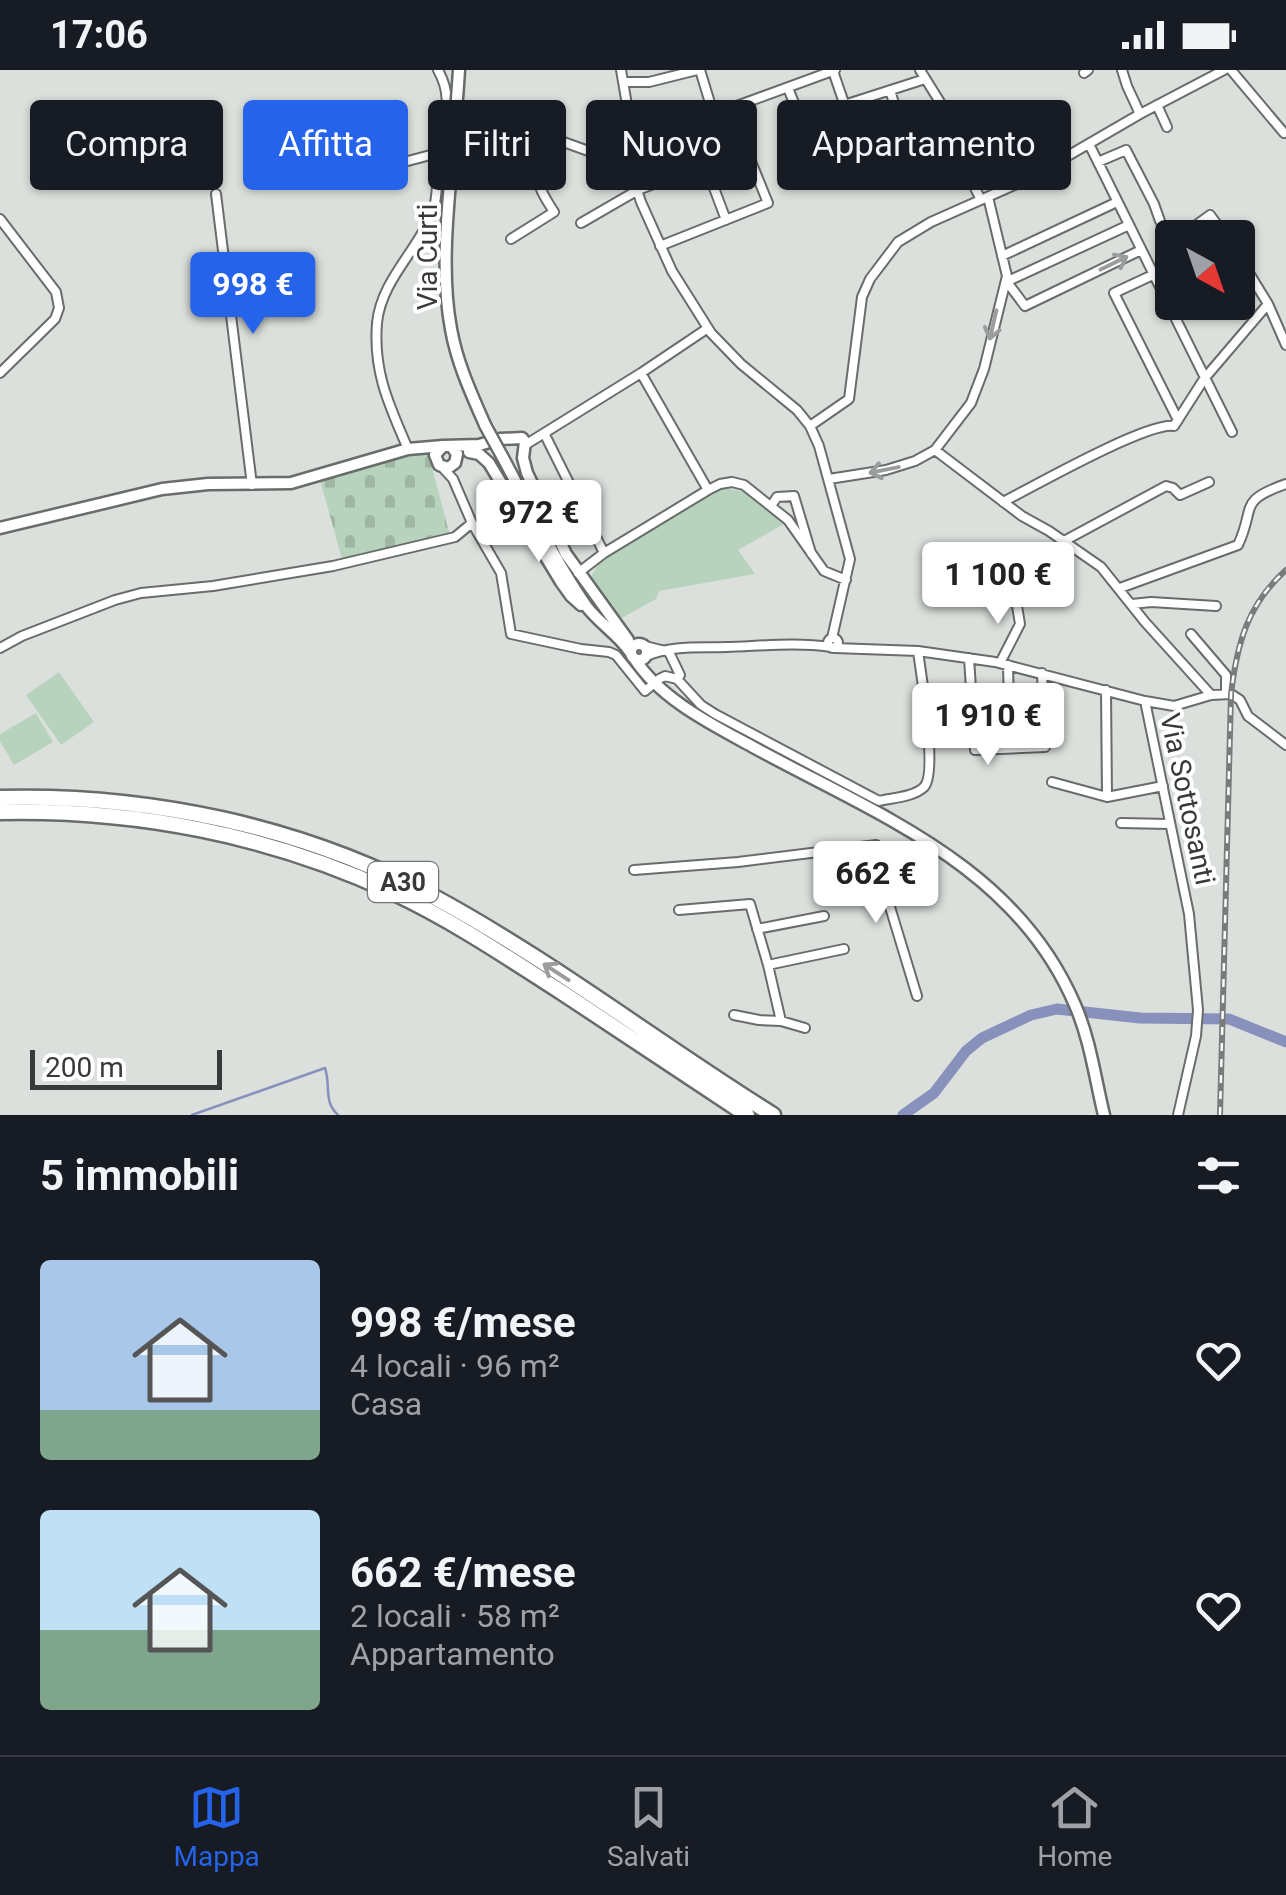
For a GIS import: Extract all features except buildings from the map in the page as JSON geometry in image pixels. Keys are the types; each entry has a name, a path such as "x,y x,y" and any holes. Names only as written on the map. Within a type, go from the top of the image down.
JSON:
{"highway":[{"name":"A30","path":"0,798 48,797 154,806 224,820 354,860 487,927 751,1109"},
{"name":"A30","path":"0,812 83,812 188,826 292,853 390,891 479,938 751,1109 774,1115"}],"main road":[{"name":"Via Curti","path":"459,70 445,283 450,329 463,377 502,456 588,608 636,649"},
{"path":"447,463 474,448 505,439 518,446 522,441"},
{"path":"522,441 522,458 532,485 566,554 636,649 646,674 692,712 936,846 981,878 1022,919 1066,984 1085,1032 1104,1115"},
{"path":"447,446 457,454 447,463"},
{"path":"447,446 438,449 447,463"},
{"path":"424,447 447,463"},
{"path":"0,528 162,489 291,482 408,449 474,448 489,463 566,589 588,608"}],"street":[{"path":"438,70 445,100"},
{"path":"621,70 625,100"},
{"path":"623,82 649,82 698,70 708,100"},
{"path":"756,100 834,70 843,100"},
{"path":"1196,70 1202,82"},
{"path":"810,426 848,399 862,297 870,279 898,242 931,222 1028,179 1158,104 1227,70 1284,133"},
{"path":"1124,71 1140,114"},
{"path":"859,100 922,74 938,100"},
{"path":"788,88 793,100"},
{"path":"890,90 893,100"},
{"path":"1158,104 1168,128"},
{"path":"1089,144 1232,432"},
{"path":"1098,162 1126,150 1160,220"},
{"path":"660,246 768,203 757,176"},
{"path":"408,449 382,390 377,320 393,279 434,211 435,190"},
{"path":"511,238 554,212 541,190"},
{"path":"581,223 638,190 672,271 708,328 741,364 810,426 829,478 850,559 834,643"},
{"path":"715,190 726,220"},
{"path":"829,478 899,468 935,450 970,402 984,369 1007,276 979,190"},
{"path":"216,194 252,485"},
{"path":"1002,256 1117,202"},
{"path":"0,218 56,292 59,312 0,373"},
{"path":"1006,282 1129,226"},
{"path":"1006,282 1025,306 1141,250"},
{"path":"1153,275 1114,293 1178,420"},
{"path":"1255,282 1286,345"},
{"path":"1004,502 1138,435 1166,424 1174,426 1204,380 1268,304"},
{"path":"522,441 542,433 708,328"},
{"path":"641,372 708,490"},
{"path":"542,433 604,553"},
{"path":"935,450 1022,516 1101,567 1211,695"},
{"path":"447,463 472,522 501,573 512,634 609,652 616,655 645,691 651,686"},
{"path":"578,572 708,490 732,482 744,485 788,520 824,571 846,580"},
{"path":"1063,541 1166,486 1180,495 1209,482"},
{"path":"1120,588 1238,546 1251,504 1264,491 1286,484"},
{"path":"771,506 777,496 794,496 812,557"},
{"path":"0,648 128,596 332,566 455,536 472,522"},
{"path":"1010,748 1004,664 1020,624 1015,594"},
{"path":"1132,604 1216,606"},
{"path":"1192,634 1226,675 1229,694"},
{"name":"Via Sottosanti","path":"636,649 834,643 850,648 918,652 1004,664 1146,701 1189,914 1198,1010 1178,1115"},
{"path":"664,650 679,670 677,679"},
{"path":"659,678 677,679 715,714 878,802 916,792 929,782 930,752 918,652"},
{"path":"969,658 975,750 1045,747 1042,673"},
{"path":"1106,690 1107,797"},
{"path":"1146,701 1174,706 1229,694 1240,700 1248,716 1286,745"},
{"path":"1052,782 1107,797 1163,786"},
{"path":"1121,823 1170,824"},
{"path":"634,870 876,846 917,996"},
{"path":"679,910 750,904 781,1021"},
{"path":"757,929 824,916"},
{"path":"768,965 844,949"},
{"path":"734,1015 805,1028"}],"green space":[{"path":"420,451 429,456 449,532 342,559 320,480"},
{"path":"720,488 742,491 784,524 738,550 755,574 659,591 656,599 620,619 589,581 598,563"},
{"path":"59,672 94,722 61,745 26,695"},
{"path":"36,713 53,742 14,765 0,734"}],"waterway":[{"path":"903,1115 934,1093 966,1051 982,1038 1031,1015 1057,1009 1140,1018 1229,1019 1286,1042"},
{"path":"192,1115 325,1068 329,1099 338,1115"}],"railway":[{"path":"1220,1115 1231,694 1246,626 1262,597 1286,570"}]}
